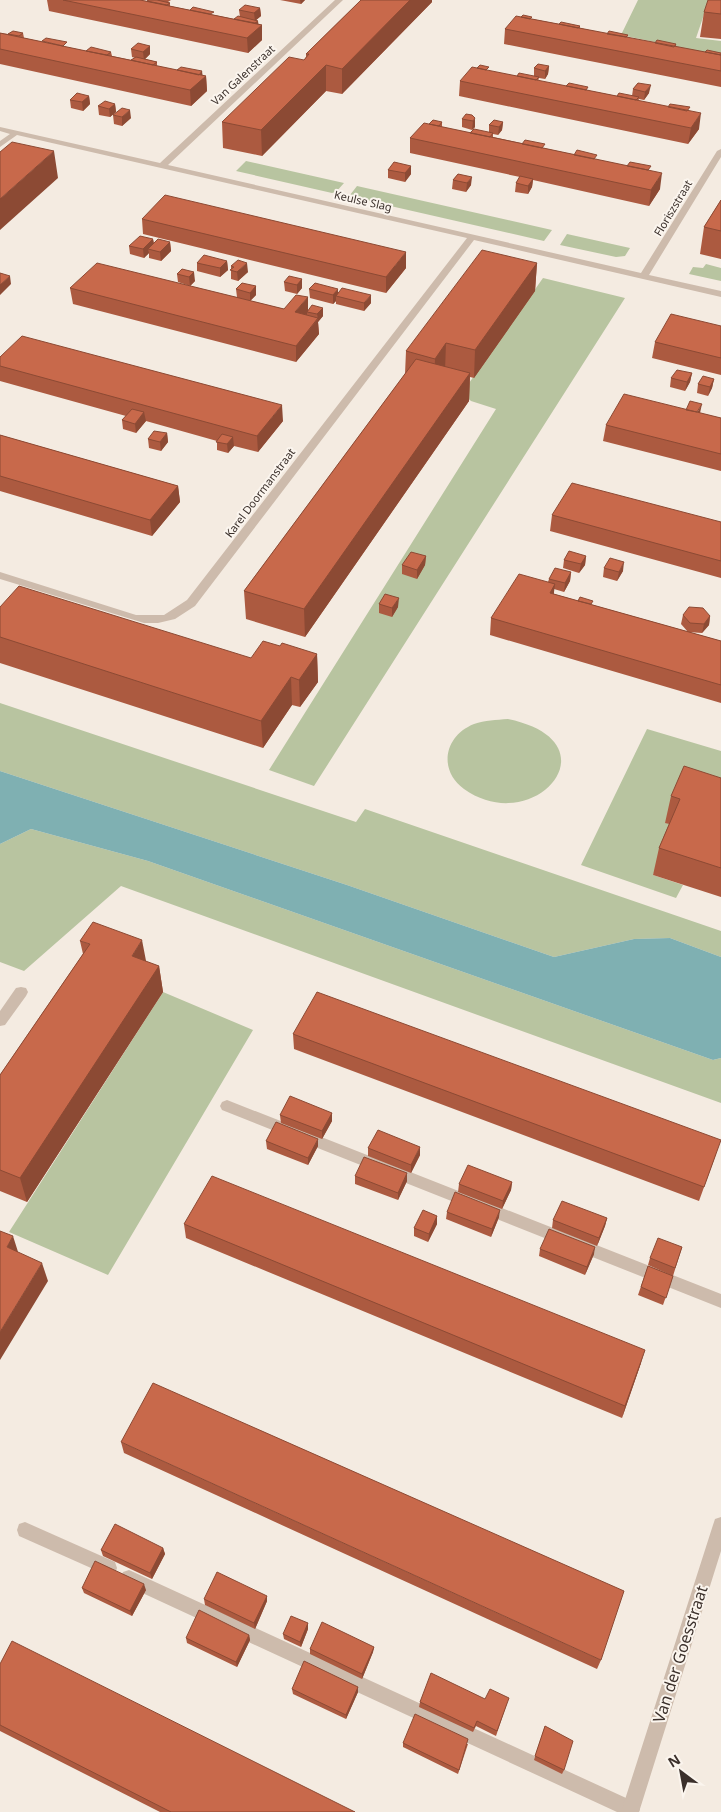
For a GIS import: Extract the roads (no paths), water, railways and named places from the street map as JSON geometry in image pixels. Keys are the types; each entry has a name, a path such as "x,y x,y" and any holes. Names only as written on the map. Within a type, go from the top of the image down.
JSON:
{"street":[{"name":"Van Galenstraat","path":"162,166 339,0"},
{"name":"Keulse Slag","path":"0,129 721,294"},
{"path":"0,145 15,133"},
{"name":"Floriszstraat","path":"644,276 721,151"},
{"name":"Karel Doormanstraat","path":"0,575 135,618 155,621 177,616 191,603 472,237"},
{"path":"0,1021 20,992"},
{"path":"227,1106 721,1301"},
{"name":"Van der Goesstraat","path":"631,1811 721,1525"},
{"path":"25,1530 631,1811"}],"water":[{"path":"0,771 347,885 554,957 634,939 670,938 721,957 721,1058 713,1060 148,861 31,829 0,844"}]}
